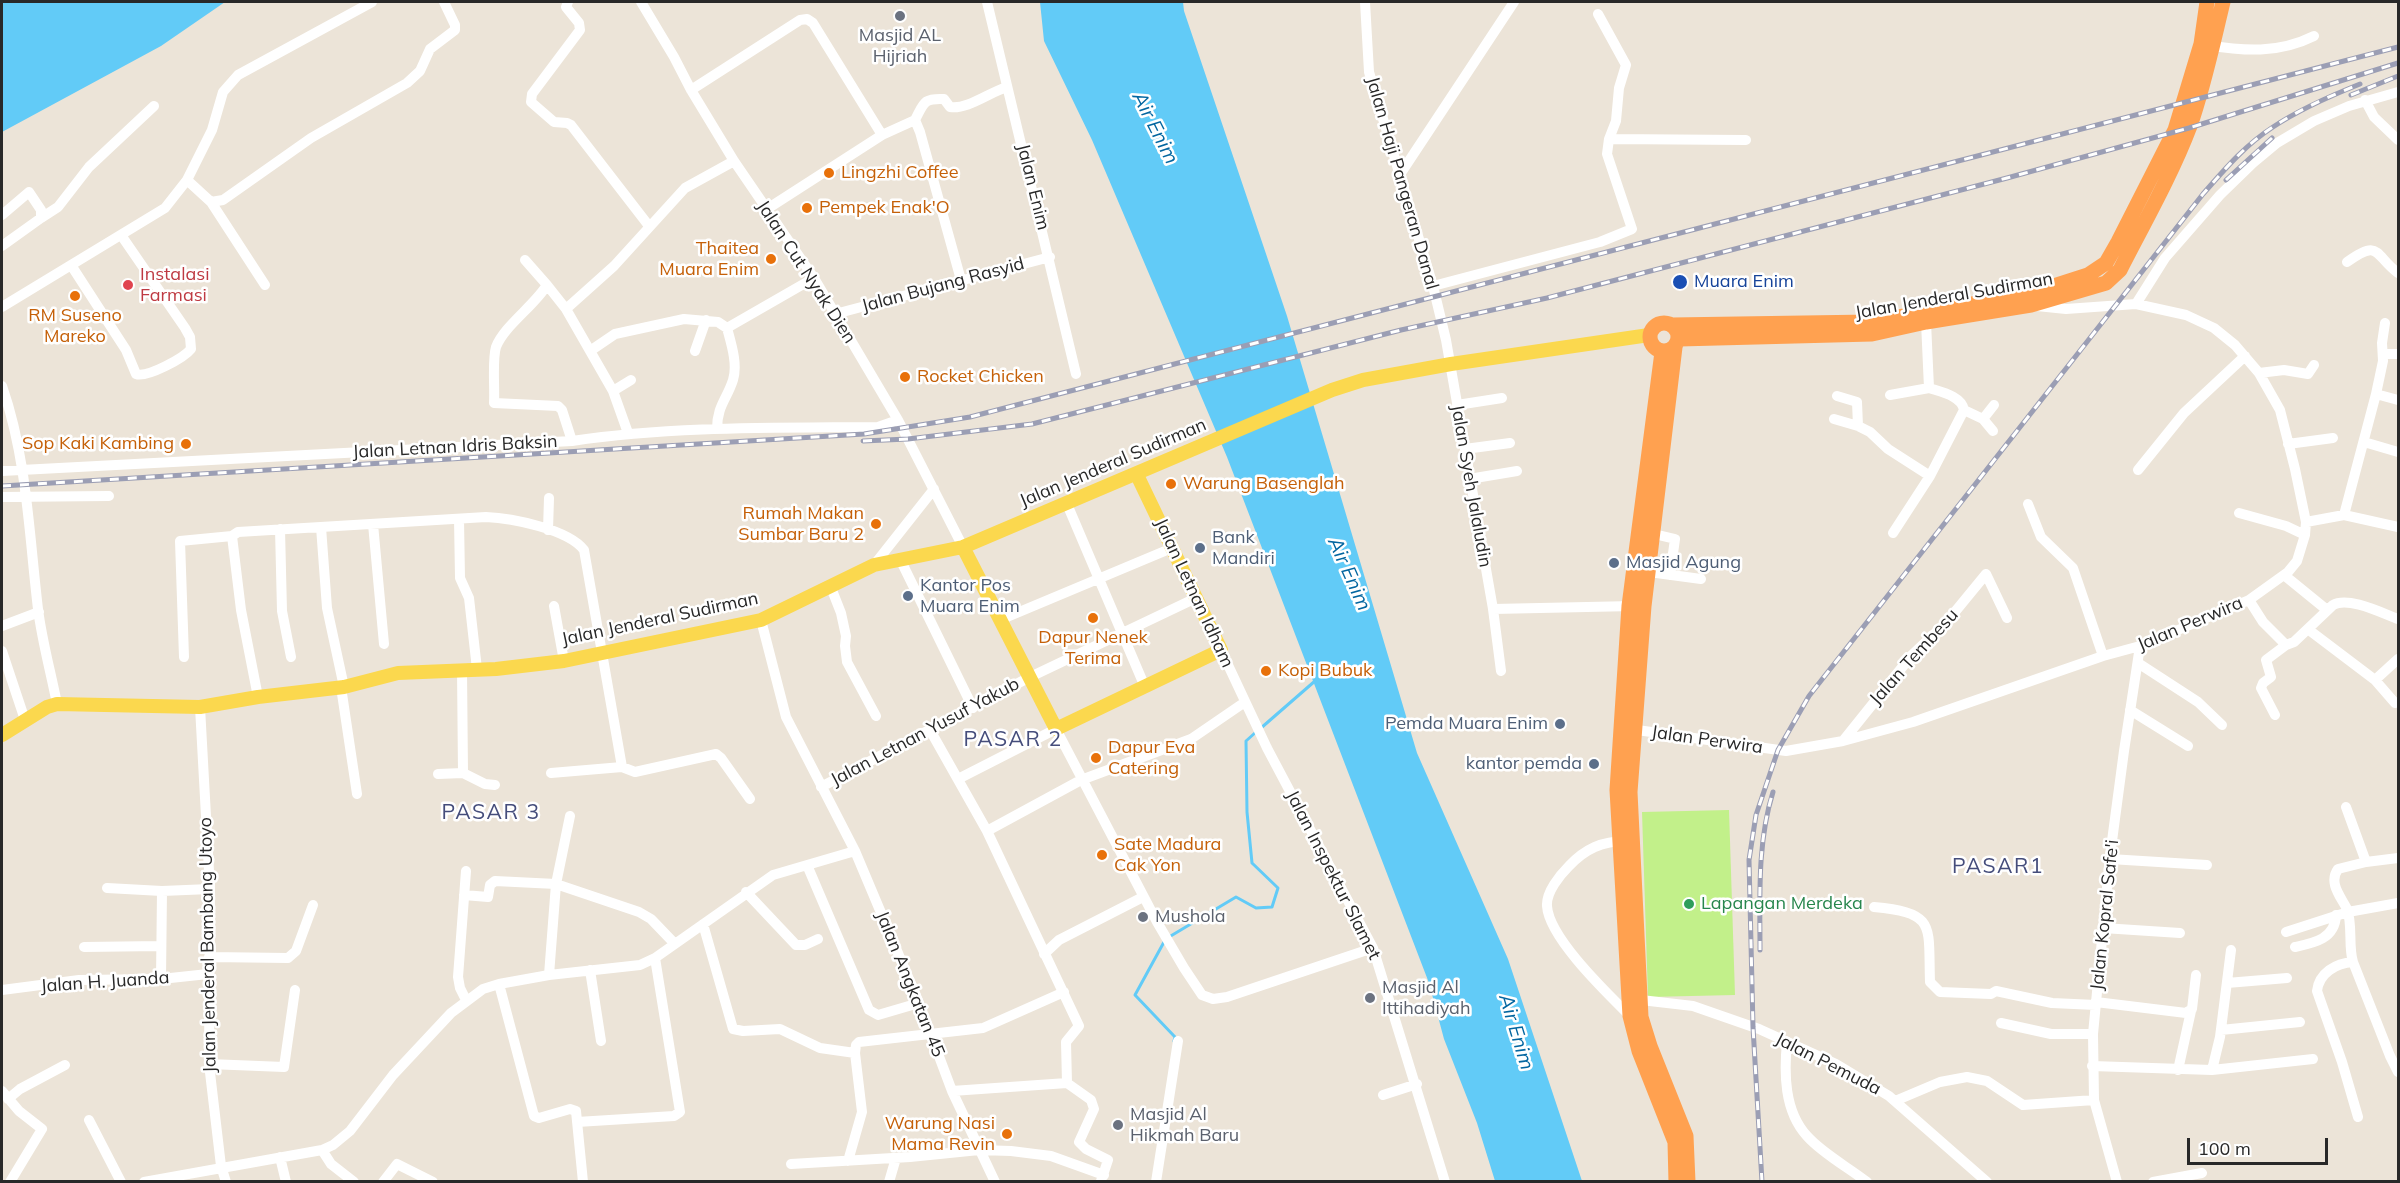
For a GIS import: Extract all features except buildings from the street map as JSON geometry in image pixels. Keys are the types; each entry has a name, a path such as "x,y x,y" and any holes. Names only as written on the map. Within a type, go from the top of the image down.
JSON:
{"highway":[{"name":"Jalan Jenderal Sudirman","path":"2206,45 2207,2"},
{"name":"Jalan Jenderal Sudirman","path":"1672,346 1872,334 2106,284 2120,270 2177,157 2189,128 2206,45 2223,2"},
{"name":"Jalan Jenderal Sudirman","path":"1672,325 1869,322 2030,299"},
{"path":"1672,346 1655,349 1650,343 1649,335 1658,324 1672,325 1677,331 1672,346 1637,606 1629,729 1617,790 1626,841 1641,1000 1635,1016 1650,1046 1686,1136 1688,1182"},
{"path":"1637,606 1649,572 1672,346"},
{"path":"1626,841 1635,1016 1639,1051 1675,1142 1676,1182"}],"main road":[{"name":"Jalan Jenderal Sudirman","path":"2,735 47,707 57,704 200,707 258,697 343,687 398,673 564,661 761,620 874,565 963,547 1137,475 1332,390 1363,380 1451,364 1649,335"},
{"name":"Jalan Letnan Idham","path":"1137,475 1221,650"},
{"path":"963,547 1056,729 1221,650"}],"street":[{"path":"2,307 165,208 187,180 212,130 223,92 238,75 372,2"},
{"path":"211,202 223,200 311,138 413,78 420,71 430,49 455,30 455,25 444,2"},
{"path":"568,2 566,7 579,23 580,30 532,94 531,102 554,122 571,125 649,226"},
{"name":"Jalan Cut Nyak Dien","path":"641,2 674,57 690,90 759,200 814,278 898,420 963,547"},
{"name":"Jalan Enim","path":"987,2 1050,257 1076,374"},
{"name":"Jalan Haji Pangeran Danal","path":"1365,2 1370,72 1432,286 1451,364"},
{"path":"1399,176 1514,2"},
{"path":"1432,286 1578,248 1632,229 1607,154 1609,139 1616,121 1619,88 1626,65 1598,14"},
{"path":"690,90 800,20 807,19 813,23 882,135"},
{"path":"2206,45 2254,50 2283,48 2314,36"},
{"path":"767,209 882,135 915,120 929,99 944,99 952,107 961,107 1007,87"},
{"path":"2136,304 2165,258 2220,195 2277,143 2314,121 2365,100 2398,92"},
{"path":"2365,100 2374,117 2398,140"},
{"path":"2,246 58,207 89,166 154,106"},
{"path":"915,120 961,280"},
{"path":"1609,139 1746,140"},
{"path":"566,309 614,266 685,188 734,161"},
{"path":"187,180 211,202 264,285"},
{"path":"2,215 28,192 41,210 41,218"},
{"path":"71,265 126,350 136,374 148,375 183,356 191,349 190,338 185,328 121,235"},
{"path":"2347,262 2365,250 2371,249 2398,273"},
{"name":"Jalan Bujang Rasyid","path":"835,314 1050,257"},
{"path":"525,260 566,309 614,391 628,432"},
{"path":"727,328 814,278"},
{"name":"Jalan Letnan Idris Baksin","path":"2,471 572,441 562,410 558,406 495,403 496,348 503,334 540,297 547,285"},
{"name":"Jalan Perwira","path":"1629,729 1786,751 1843,741 1913,722 2103,656 2140,646 2249,600 2284,575 2297,561 2305,535 2306,522 2280,410 2259,373 2245,356 2214,328 2186,315 2136,304 2066,309 2030,299"},
{"path":"590,351 615,334 684,319 718,322 727,328 734,373 718,411 717,429"},
{"path":"695,351 706,320"},
{"path":"1926,322 1929,388"},
{"path":"2344,515 2376,394 2385,323"},
{"path":"2382,354 2398,354"},
{"path":"2138,470 2184,413 2245,356"},
{"name":"Jalan Syeh Jalaludin","path":"1451,364 1456,405 1493,609 1501,672"},
{"path":"2259,373 2284,370 2308,374 2314,365"},
{"path":"614,391 631,380"},
{"path":"2,386 12,416 23,470 39,612 57,704"},
{"path":"1890,395 1929,388 1958,399 1964,410 1930,476 1893,533"},
{"path":"2376,394 2398,400"},
{"path":"1837,396 1853,400 1858,405 1858,426"},
{"path":"1456,405 1502,398"},
{"path":"1983,419 1994,405"},
{"path":"1964,410 1983,419 1993,431"},
{"path":"1834,419 1858,426 1930,476"},
{"path":"572,441 628,432 878,427 898,420"},
{"path":"2288,444 2333,438"},
{"path":"2364,442 2398,452"},
{"path":"1465,449 1510,443"},
{"path":"1469,480 1516,471"},
{"path":"874,565 934,489"},
{"path":"2,497 109,496"},
{"path":"548,530 549,498"},
{"path":"1067,504 1145,687"},
{"path":"2028,504 2041,537 2073,568 2103,656"},
{"path":"2239,513 2291,527 2305,535"},
{"path":"2306,522 2344,515 2398,527"},
{"path":"184,657 180,541 232,536 238,532 280,529 510,518 548,530 576,543 584,550 622,767"},
{"path":"459,519 460,578 469,598 477,669"},
{"path":"373,524 384,644"},
{"path":"321,527 327,608 343,687 357,794"},
{"path":"280,529 282,611 291,657"},
{"path":"1654,534 1675,539 1670,575"},
{"path":"232,536 241,610 258,697"},
{"path":"1000,621 1172,549"},
{"path":"900,559 973,708"},
{"path":"1649,572 1701,579"},
{"name":"Jalan Tembesu","path":"1843,741 1912,655 1945,624 1986,574 2007,618"},
{"path":"2284,575 2327,610"},
{"path":"830,585 841,613 846,636 847,662 876,716"},
{"name":"Jalan Letnan Yusuf Yakub","path":"821,787 1028,678 1123,635 1196,598"},
{"path":"2249,600 2263,622 2286,645"},
{"path":"2275,715 2261,688 2263,683 2271,677 2266,660 2309,630 2336,602 2347,602 2398,619"},
{"path":"554,606 564,661"},
{"path":"1493,609 1637,606"},
{"path":"2,627 39,612"},
{"name":"Jalan Angkatan 45","path":"761,620 786,717 855,850 919,1003 952,1091 995,1182"},
{"path":"2309,630 2375,680 2395,703"},
{"name":"Jalan Kopral Safe'i","path":"2117,1182 2094,1100 2093,1034 2110,859 2140,646"},
{"name":"Jalan Letnan Idham","path":"1221,650 1248,707"},
{"path":"2,651 25,720"},
{"path":"2375,680 2398,659"},
{"path":"2138,663 2198,702 2222,725"},
{"path":"462,670 463,773"},
{"name":"Jalan Jenderal Bambang Utoyo","path":"200,707 210,889 209,1064 221,1166 226,1182"},
{"path":"987,831 1081,780 1191,739 1248,707"},
{"name":"Jalan Inspektur Slamet","path":"1248,707 1267,748 1373,948 1417,1084 1445,1182"},
{"path":"2130,710 2188,746"},
{"path":"958,779 1056,729 1175,954 1202,994 1213,999 1227,997 1373,948"},
{"path":"930,730 987,831 1079,1026 1066,1042 1067,1083"},
{"path":"551,773 622,767 635,772 716,754 750,799"},
{"path":"438,774 463,773 484,784 495,785"},
{"path":"2346,807 2366,862"},
{"path":"549,975 556,884 570,816"},
{"path":"1626,841 1598,844 1578,856 1556,882 1546,905 1550,918 1578,961 1635,1016"},
{"path":"144,1182 221,1166 322,1150 333,1145 350,1131 393,1075 466,999 483,989 549,975 640,965 655,958 772,875 855,850"},
{"path":"2398,858 2366,862 2340,869 2335,874 2336,891 2348,912 2353,962 2398,1072"},
{"path":"2110,859 2207,865"},
{"path":"807,866 869,1010 878,1015 919,1003"},
{"path":"466,871 458,977 460,988 466,999"},
{"path":"464,895 488,897 490,885 495,881 556,884 645,915 675,944"},
{"path":"107,888 162,891 210,889"},
{"path":"161,979 162,891"},
{"path":"746,892 796,945 805,945 818,939"},
{"path":"1044,954 1059,940 1143,897"},
{"path":"2286,932 2336,915 2398,903"},
{"path":"209,957 288,958 296,951 313,905"},
{"path":"1874,907 1902,910 1918,916 1925,923 1930,982 1940,992 1991,994 1996,991 2052,1003 2096,1003 2181,1014 2191,1011"},
{"path":"2295,946 2315,943 2327,937 2336,924 2336,915"},
{"path":"703,924 733,1029 743,1031 780,1029 820,1048 855,1053"},
{"path":"2103,928 2180,933"},
{"path":"84,947 160,946"},
{"path":"2212,1070 2221,1030 2231,950"},
{"path":"577,1122 674,1116 680,1112 655,958"},
{"path":"2353,962 2325,972 2318,982 2317,991 2342,1062 2358,1117"},
{"path":"590,969 600,1041"},
{"name":"Jalan H. Juanda","path":"2,990 79,980 161,979 208,974"},
{"path":"2178,1070 2196,975"},
{"path":"2227,983 2287,978"},
{"path":"499,984 534,1116 539,1118 572,1109 576,1111 583,1182"},
{"path":"209,1064 284,1067 295,990"},
{"path":"848,1161 862,1112 856,1045 864,1041 983,1028 1064,992"},
{"name":"Jalan Pemuda","path":"1641,1000 1693,1006 1760,1029 1836,1064 1895,1101 1987,1182"},
{"path":"2221,1030 2300,1022"},
{"path":"2001,1023 2051,1034 2093,1034"},
{"path":"1156,1182 1178,1041"},
{"path":"1787,1042 1784,1068 1786,1086 1790,1104 1803,1131 1812,1141 1867,1182"},
{"path":"2092,1066 2212,1070 2313,1059"},
{"path":"2,1177 10,1182 42,1129 4,1095 65,1065"},
{"path":"1895,1101 1940,1082 1967,1077 1988,1081 2023,1105 2094,1100"},
{"path":"791,1164 896,1158 979,1150 1011,1151 1051,1156 1102,1178 1108,1160 1086,1149 1079,1142 1094,1109 1093,1105 1091,1100 1067,1083 952,1091"},
{"path":"1383,1095 1417,1084"},
{"path":"89,1120 121,1182"},
{"path":"322,1150 331,1164 354,1182"},
{"path":"280,1157 286,1182"},
{"path":"889,1182 896,1158"},
{"path":"383,1182 397,1164 432,1182"},
{"path":"2153,1182 2202,1173"}],"green space":[{"name":"Lapangan Merdeka","path":"1729,810 1735,995 1648,997 1642,812"}],"water":[{"path":"2,2 225,2 161,46 2,132"},
{"name":"Air Enim","path":"1040,2 1183,2 1184,11 1287,316 1417,753 1508,959 1582,1181 1495,1181 1477,1123 1444,1039 1429,983 1227,457 1092,140 1044,41"}],"waterway":[{"path":"1261,728 1315,681"},
{"path":"1169,937 1236,897 1256,908 1272,907 1278,888 1252,863 1247,812 1246,741 1256,732"},
{"path":"1164,942 1135,995 1175,1037 1174,1041"}],"railway":[{"path":"2,486 864,434 970,417 2398,47"},
{"path":"863,441 908,439 1032,424 1401,330 1547,298 2189,128 2398,63"},
{"path":"2351,95 2398,76"},
{"path":"1762,1182 1753,1027 1749,860 1756,815 1778,750 1809,696 2203,194 2227,167 2263,134 2315,103 2360,84"},
{"path":"2226,180 2272,138"},
{"path":"1760,950 1762,851 1773,792"}],"place":[{"name":"Masjid AL Hijriah","path":"900,16"},
{"name":"Lingzhi Coffee","path":"829,173"},
{"name":"Pempek Enak'O","path":"807,208"},
{"name":"Thaitea Muara Enim","path":"771,259"},
{"name":"Muara Enim","path":"1680,282"},
{"name":"Instalasi Farmasi","path":"128,285"},
{"name":"RM Suseno Mareko","path":"75,296"},
{"name":"Rocket Chicken","path":"905,377"},
{"name":"Sop Kaki Kambing","path":"186,444"},
{"name":"Warung Basenglah","path":"1171,484"},
{"name":"Rumah Makan Sumbar Baru 2","path":"876,524"},
{"name":"Bank Mandiri","path":"1200,548"},
{"name":"Masjid Agung","path":"1614,563"},
{"name":"Kantor Pos Muara Enim","path":"908,596"},
{"name":"Dapur Nenek Terima","path":"1093,618"},
{"name":"Kopi Bubuk","path":"1266,671"},
{"name":"Pemda Muara Enim","path":"1560,724"},
{"name":"Dapur Eva Catering","path":"1096,758"},
{"name":"kantor pemda","path":"1594,764"},
{"name":"Sate Madura Cak Yon","path":"1102,855"},
{"name":"Lapangan Merdeka","path":"1689,904"},
{"name":"Mushola","path":"1143,917"},
{"name":"Masjid Al Ittihadiyah","path":"1370,998"},
{"name":"Masjid Al Hikmah Baru","path":"1118,1125"},
{"name":"Warung Nasi Mama Revin","path":"1007,1134"}],"district":[{"name":"PASAR 2","path":"1013,740"},
{"name":"PASAR 3","path":"491,813"},
{"name":"PASAR1","path":"1998,867"}]}
